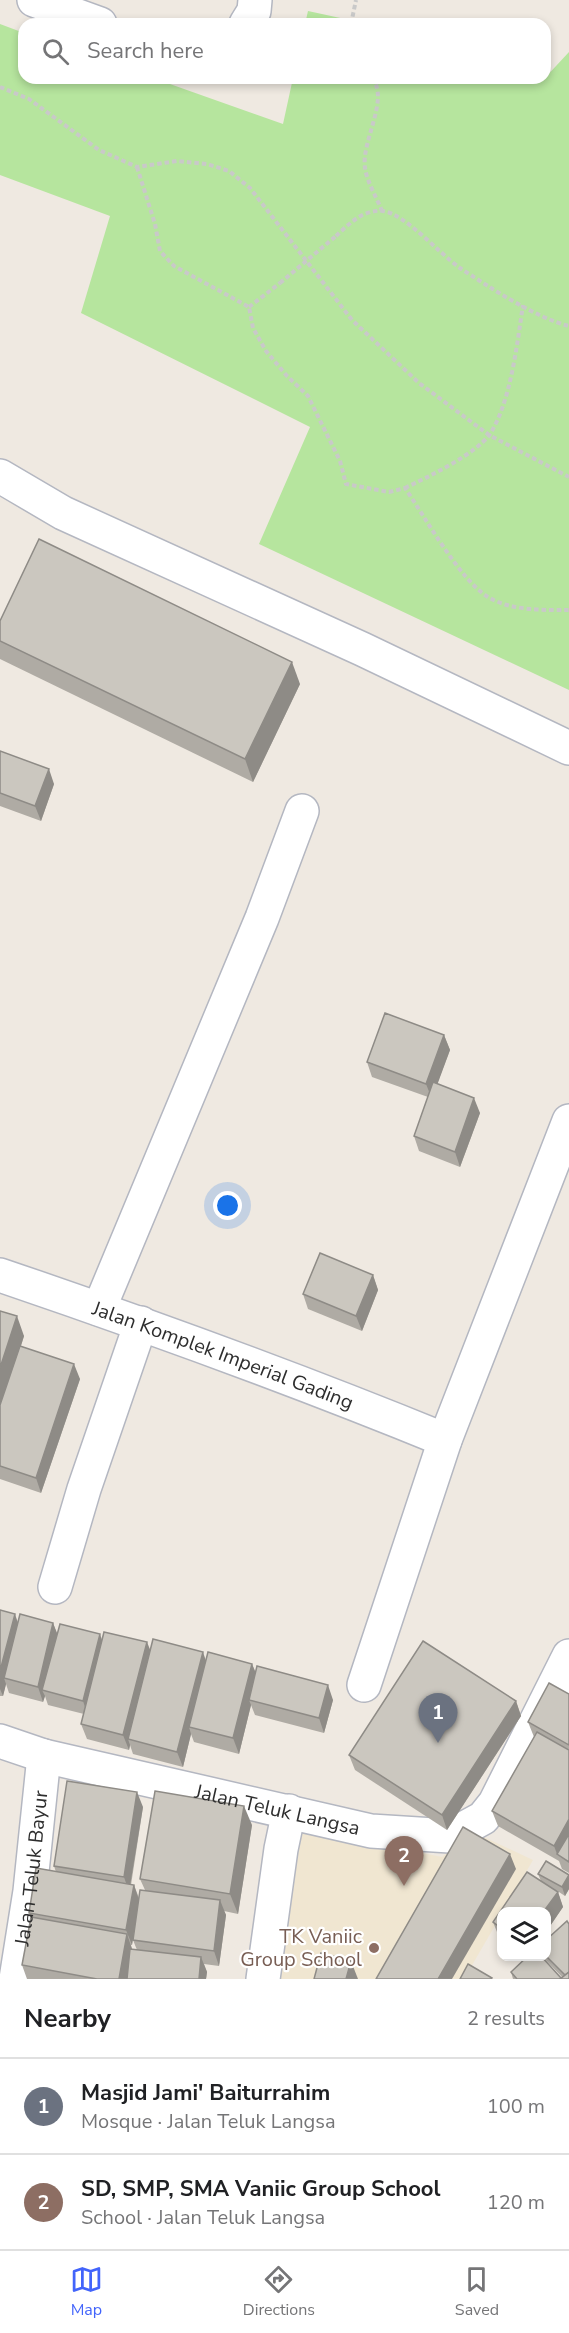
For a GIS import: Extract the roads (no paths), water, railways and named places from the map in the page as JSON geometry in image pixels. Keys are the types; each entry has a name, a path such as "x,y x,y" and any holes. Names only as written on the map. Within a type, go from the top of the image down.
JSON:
{"street":[{"path":"34,0 84,18"},
{"path":"250,18 254,11 255,0"},
{"path":"0,476 63,513 351,644 569,748"},
{"path":"99,1309 262,918 302,811"},
{"path":"364,1685 445,1440 569,1121"},
{"name":"Jalan Komplek Imperial Gading","path":"0,1275 141,1323 304,1383 445,1440"},
{"path":"55,1587 91,1466 141,1323"},
{"name":"Jalan Teluk Langsa","path":"0,1741 44,1756 371,1831 450,1836 483,1818 495,1803 569,1656"},
{"name":"Jalan Teluk Bayur","path":"16,1979 30,1891 44,1756"},
{"path":"263,1979 281,1849 289,1811"}],"place":[{"name":"Masjid Jami' Baiturrahim","path":"438,1743"},
{"name":"SD, SMP, SMA Vaniic Group School","path":"404,1886"},
{"name":"TK Vaniic Group School","path":"374,1948"}]}
